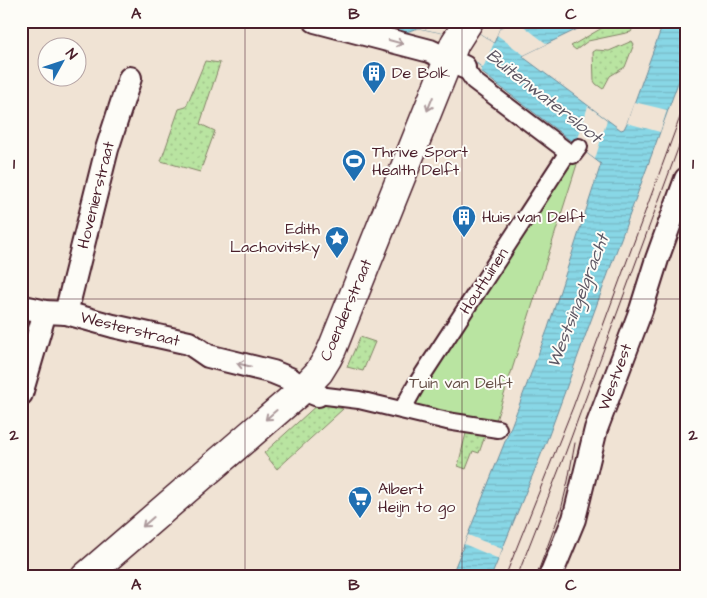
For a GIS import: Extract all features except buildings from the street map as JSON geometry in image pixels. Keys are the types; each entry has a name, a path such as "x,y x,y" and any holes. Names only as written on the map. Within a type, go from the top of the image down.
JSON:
{"street":[{"path":"315,21 430,51 468,41"},
{"name":"Houttuinen","path":"402,410 421,377 573,150 474,81 468,41"},
{"name":"Coenderstraat","path":"113,577 287,426 311,392 319,372 330,354 468,41"},
{"name":"Hovenierstraat","path":"21,394 56,313 130,78"},
{"name":"Westvest","path":"550,577 574,519 596,429 684,188"},
{"name":"Westerstraat","path":"21,306 189,343 208,356 273,372 290,379 311,392"},
{"path":"311,392 359,400 445,423 498,429"},
{"name":"Coenderstraat","path":"85,577 311,392"}],"green space":[{"path":"614,21 636,21 631,32 588,41 576,50 571,46"},
{"path":"632,41 634,44 625,67 610,76 603,89 596,84 594,81 593,52 596,50 609,51"},
{"path":"205,61 220,63 200,124 215,131 200,172 161,161 179,109 186,107"},
{"name":"Tuin van Delft","path":"559,155 578,161 491,436 394,413"},
{"path":"360,337 375,342 363,371 347,367"},
{"path":"319,403 343,409 277,469 264,453"},
{"path":"467,429 486,433 479,453 473,451 466,469 458,466"}],"water":[{"path":"370,21 460,21 494,43 500,28 516,21 594,21 523,57 621,130 624,129 627,123 664,21 686,21 686,61 549,435 491,577 451,577 548,328 601,164 481,72 482,68 443,33 418,28 406,32"}],"pier":[{"path":"420,21 460,21 494,43 483,68 443,33 418,28"},
{"path":"517,21 547,44 524,55 497,35 500,28"},
{"path":"634,102 667,110 660,132 627,123"},
{"path":"588,106 607,120 595,159 576,145"},
{"path":"468,535 502,549 499,559 464,544"}],"tram line":[{"path":"505,577 573,407 686,101"},
{"path":"517,577 565,454 686,127"},
{"path":"536,577 561,510 575,443"}],"place":[{"name":"De Bolk","path":"374,94"},
{"name":"Thrive Sport Health Delft","path":"354,182"},
{"name":"Huis van Delft","path":"464,238"},
{"name":"Edith Lachovitsky","path":"337,259"},
{"name":"Albert Heijn to go","path":"360,519"}],"water label":[{"name":"Buitenwatersloot","path":"544,96"},
{"name":"Westsingelgracht","path":"578,301"}]}
